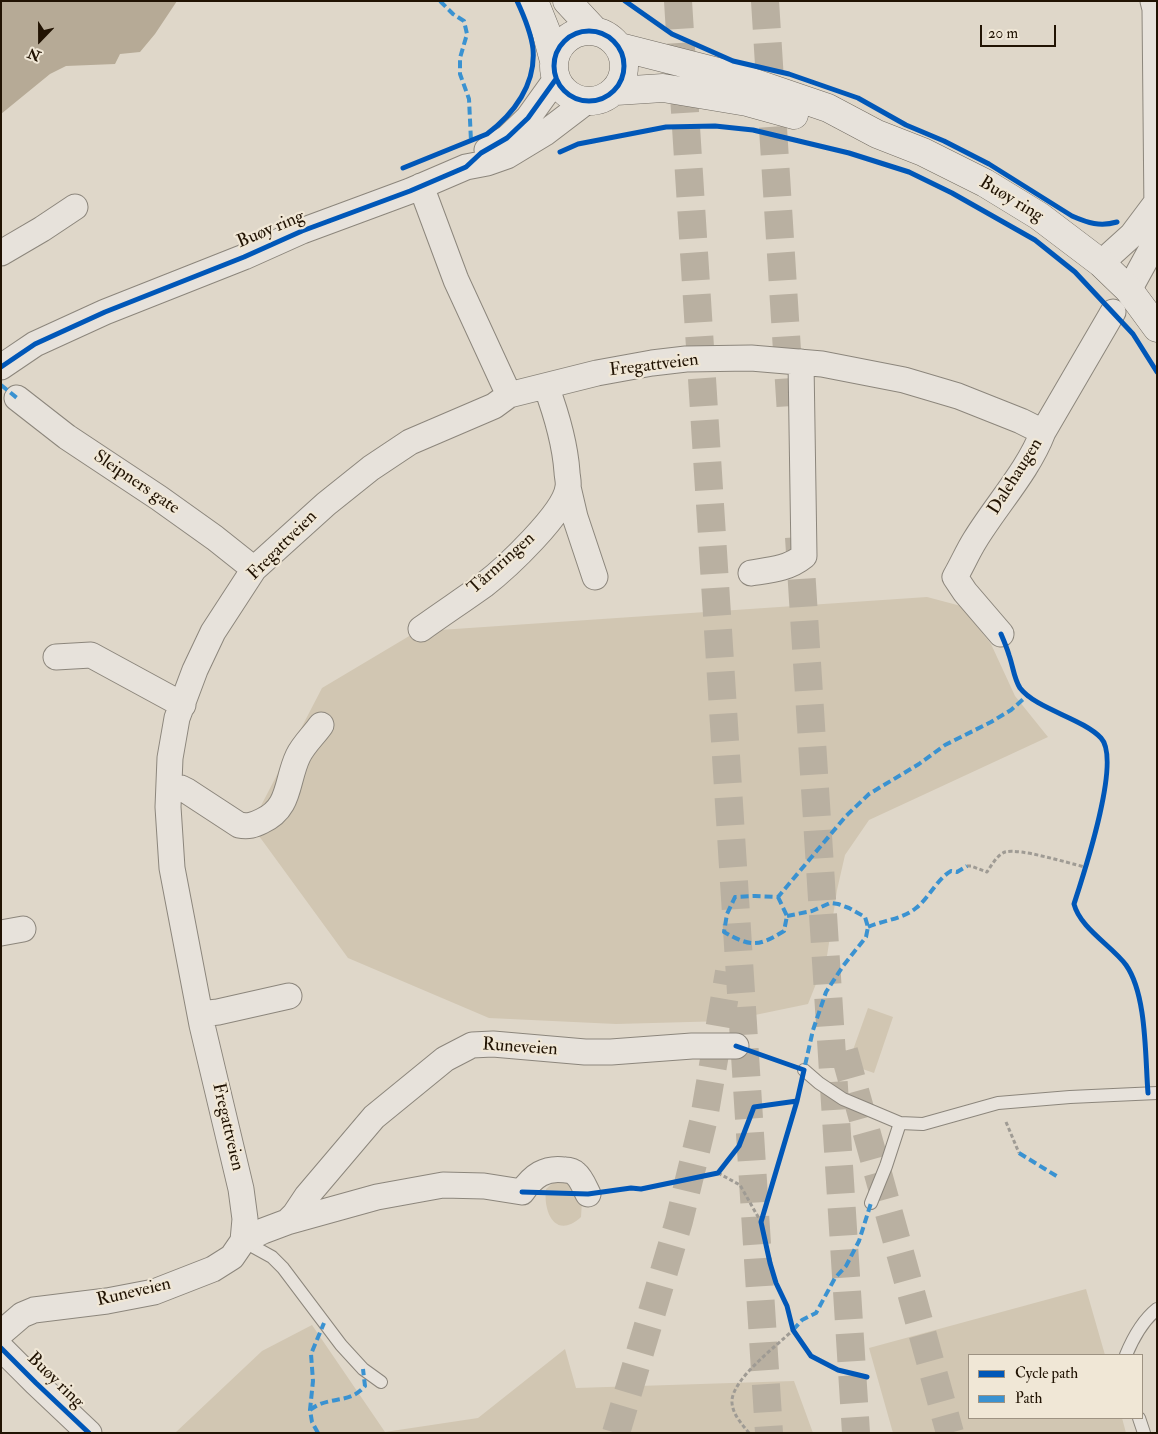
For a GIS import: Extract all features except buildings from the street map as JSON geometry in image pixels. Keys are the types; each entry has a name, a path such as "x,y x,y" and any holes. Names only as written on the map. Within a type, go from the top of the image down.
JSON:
{"main road":[{"path":"534,1 546,31 561,88 568,95 587,101 597,100 616,91 624,74 624,62 620,48 608,36 596,31 567,1"},
{"path":"555,70 557,52 562,43 570,36 579,32 596,31"},
{"name":"Buøy ring","path":"620,48 734,76 828,108 877,134 922,152 985,183 1039,216 1101,263 1129,290 1157,328"},
{"name":"Buøy ring","path":"616,91 663,88 747,102 827,124 877,134"}],"street":[{"path":"1129,290 1152,248 1156,214 1155,7"},
{"name":"Buøy ring","path":"466,167 482,153 507,138 528,118 555,70"},
{"name":"Buøy ring","path":"1,367 35,344 104,312 244,257 302,231 466,167 487,163 507,156 545,133 587,101"},
{"path":"421,186 456,280 509,395"},
{"path":"1,253 75,207"},
{"path":"1101,263 1156,214"},
{"name":"Dalehaugen","path":"1001,634 965,592 955,576 974,541 1030,458 1043,432 1113,312"},
{"name":"Fregattveien","path":"243,1241 245,1218 241,1189 200,1014 172,868 168,830 170,758 177,718 213,632 254,569 326,504 371,468 410,442 494,406 509,395 597,373 686,360 751,358 822,364 904,380 958,396 1021,421 1043,432"},
{"path":"751,573 774,570 795,564 804,556 801,362"},
{"path":"546,386 553,404 564,451 574,517 595,577"},
{"name":"Sleipners gate","path":"17,398 67,437 160,498 254,569"},
{"name":"Tårnringen","path":"422,629 486,584 517,554 551,519 560,506 568,487"},
{"path":"56,658 91,656 183,705"},
{"path":"169,788 181,788 187,791 212,809 240,825 246,827 257,823 271,817 287,796 298,756 321,725"},
{"path":"200,1014 289,996"},
{"name":"Runeveien","path":"287,1222 374,1117 445,1059 472,1045 493,1044 585,1052 692,1046 736,1046"},
{"name":"Runeveien","path":"1,1333 22,1315 34,1310 130,1298 174,1286 213,1269 232,1257 243,1241 287,1222 377,1197 443,1185 484,1186 522,1192 534,1178 547,1169 568,1170 576,1174 588,1194"},
{"name":"Buøy ring","path":"1,1348 89,1433"}],"lane":[{"path":"804,1070 843,1100 900,1123 923,1124 998,1103 1070,1097 1157,1094"},
{"path":"871,1203 900,1123"},
{"path":"243,1241 272,1257 283,1268 341,1345 363,1369 381,1382"},
{"path":"1126,1354 1131,1341 1142,1324 1157,1309"},
{"path":"1139,1419 1144,1433"}],"path":[{"path":"967,866 987,872 1000,855 1005,852 1014,852 1061,860 1085,867"},
{"path":"1083,876 1088,858"},
{"path":"998,1103 1019,1153"},
{"path":"718,1173 723,1166"},
{"path":"708,1175 718,1173 740,1185 761,1222 764,1231"},
{"path":"761,1222 763,1215"},
{"path":"791,1322 798,1338"},
{"path":"749,1433 738,1420 732,1405 732,1398 757,1361 793,1330"}],"shaded area":[{"path":"1,1 177,1 155,34 140,52 120,54 115,64 66,66 50,74 1,114"},
{"path":"927,597 961,606 991,644 1015,696 1048,737 869,820 845,855 837,890 827,956 808,1004 726,1021 616,1024 489,1018 348,958 251,825 322,688 421,629 425,631"},
{"path":"868,1008 893,1017 874,1073 848,1064"},
{"path":"561,1179 571,1181 582,1201 581,1217 565,1226 558,1225 553,1221 549,1214 546,1198 546,1189"},
{"path":"1086,1289 1105,1354 968,1354 968,1419 1122,1419 1126,1433 893,1433 869,1348"},
{"path":"312,1325 385,1432 478,1418 565,1349 576,1388 794,1381 813,1433 175,1433 262,1351"}],"tunnel":[{"path":"678,1 769,1433"},
{"path":"765,1 791,414"},
{"path":"799,537 856,1433"},
{"path":"616,1433 679,1221 704,1118 729,972"},
{"path":"844,1051 950,1433"}],"marked path":[{"path":"440,1 453,14 464,21 467,34 460,58 460,74 469,99 471,141"},
{"path":"1,385 17,398"},
{"path":"778,897 787,916 784,931 767,940 754,943 741,940 724,932 727,914 735,897 778,897 846,816 869,794 919,764 945,745 1011,710 1028,695"},
{"path":"868,927 911,912 921,904 946,874 951,871 957,872 967,866"},
{"path":"787,916 812,911 830,903 838,904 865,917 868,927 866,937 843,966 826,992 813,1030 804,1070"},
{"path":"1019,1153 1058,1177"},
{"path":"793,1330 802,1320 816,1313 835,1278 846,1266 859,1241 871,1203"},
{"path":"318,1433 312,1422 310,1410 313,1381 311,1354 324,1323"},
{"path":"310,1410 317,1405 346,1398 359,1392 365,1386 363,1369"}],"cycle path":[{"path":"403,168 487,134 514,108 527,86 533,62 531,36 517,1"},
{"path":"625,1 672,34 733,61 789,74 858,98 906,125 944,141 989,164 1083,221 1105,224 1117,222"},
{"path":"582,31 596,31 609,37 618,46 624,59 624,66 622,79 614,91 596,101 582,101 569,95 560,86 554,73 554,59 560,46 569,37 582,31"},
{"path":"1,367 35,344 105,312 244,257 302,231 410,191 466,167 481,153 507,138 528,118 556,79"},
{"path":"560,152 578,144 666,127 715,126 753,130 849,153 909,172 952,193 1035,240 1075,272 1133,334 1157,372"},
{"path":"1001,634 1020,688 1037,702 1093,731 1101,738 1106,750 1107,769 1099,819 1074,904 1077,913 1089,929 1120,958 1133,978 1138,992 1144,1026 1148,1093"},
{"path":"522,1192 588,1194 631,1188 641,1189 718,1173 739,1146 754,1107 797,1101 804,1070 736,1046"},
{"path":"797,1101 761,1222 770,1263 776,1283 787,1306 793,1330 811,1356 838,1370 867,1377"},
{"path":"1,1348 89,1433"}]}
